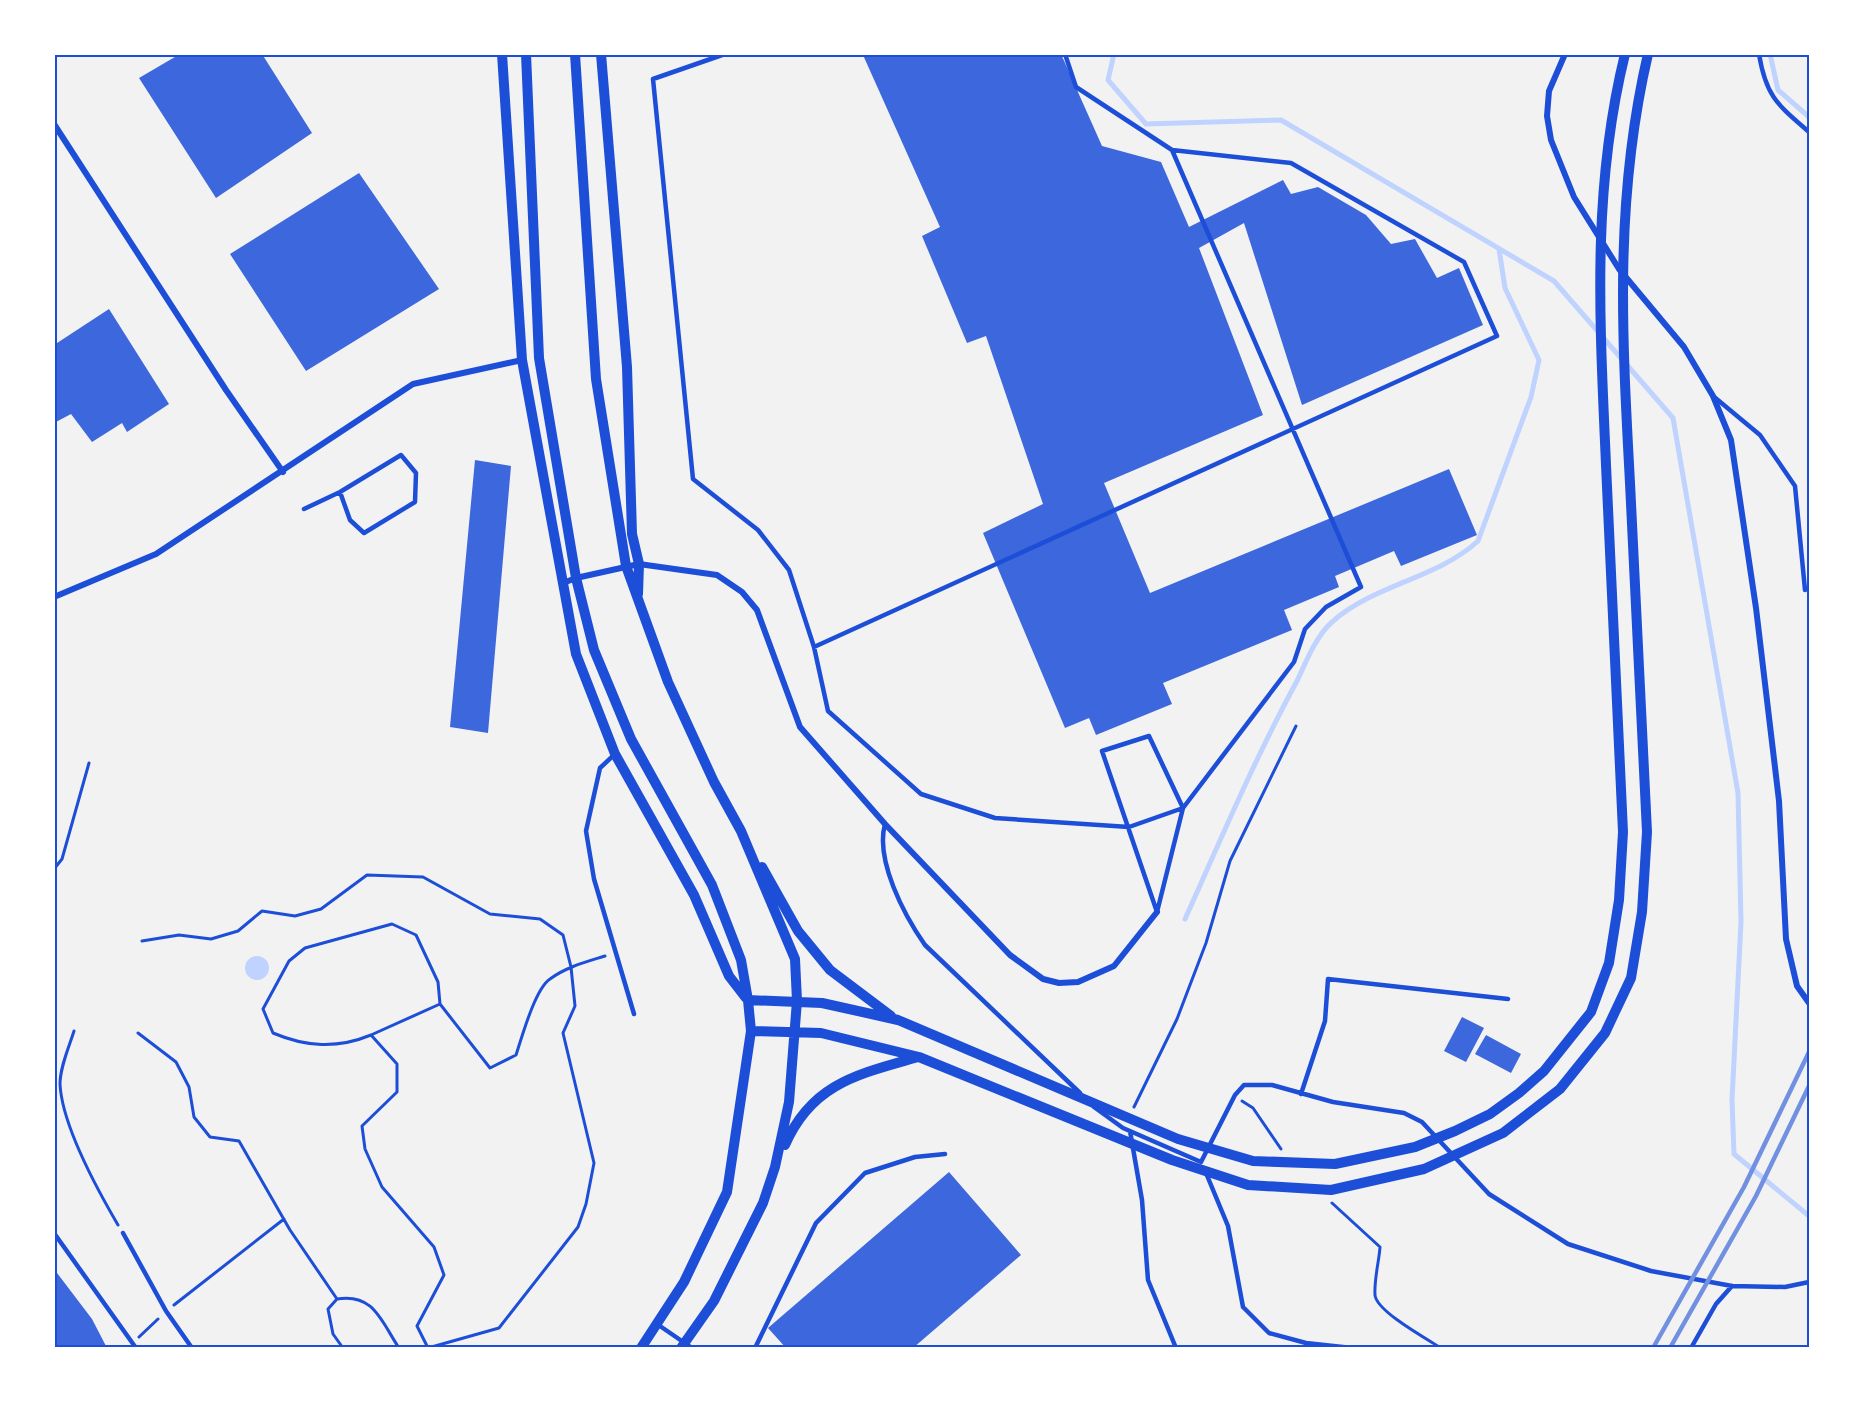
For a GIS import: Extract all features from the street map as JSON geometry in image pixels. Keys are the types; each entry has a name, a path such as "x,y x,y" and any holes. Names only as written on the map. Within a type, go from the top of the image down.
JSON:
{"street":[{"path":"502,54 522,360 576,654 615,754 694,895 729,976 748,1000"},
{"path":"526,54 539,358 576,578 594,650 631,739 712,885 741,960 751,1031 727,1192 684,1282 641,1348"},
{"path":"575,54 596,379 626,566 668,682 714,782 798,931 830,970 898,1020"},
{"path":"601,54 627,367 632,534 639,564 638,601"},
{"path":"1565,54 1549,91 1547,116 1551,140 1574,197 1619,268 1684,347 1713,396 1731,440 1756,608 1779,801 1786,939 1797,986 1809,1004"},
{"path":"748,1000 822,1003 898,1020 1178,1139 1253,1161 1335,1164 1415,1147 1490,1114 1544,1071 1591,1012 1610,963 1619,900 1623,832 1601,354 1599,249 1605,156 1625,54"},
{"path":"751,1031 821,1033 919,1057 1172,1160 1248,1185 1331,1190 1424,1169 1503,1133 1560,1089 1605,1033 1631,978 1642,912 1647,832 1623,346 1623,247 1628,162 1636,103 1648,54"},
{"path":"54,124 226,390 283,472"},
{"path":"54,597 156,554 413,384 522,360"},
{"path":"562,584 576,578 639,564 717,575 742,592 757,610 800,727 885,824 1010,955 1044,979 1059,983 1078,982 1114,966 1157,912"},
{"path":"741,831 795,960 796,1032 789,1102 775,1167"},
{"path":"686,1346 714,1301 763,1203 775,1167 791,1131 807,1109 828,1089 860,1073 919,1057"}],"lane":[{"path":"725,54 653,79 693,479 758,530 789,570 814,647 828,711 921,794 995,819 1129,827 1184,808"},
{"path":"814,647 1497,336 1464,262 1291,163 1172,150 1077,87 1065,54"},
{"path":"1759,54 1763,77 1776,104 1809,132"},
{"path":"1157,912 1184,808 1293,662 1305,629 1326,607 1361,587 1172,150"},
{"path":"1713,396 1760,435 1795,486 1805,590"},
{"path":"304,509 340,492 401,455 416,473 415,502 364,533 350,520 340,492"},
{"path":"1157,912 1102,751 1149,736 1184,808"},
{"path":"615,754 600,768 586,831 594,879 634,1014"},
{"path":"885,824 882,836 886,865 907,919 925,945 1102,1115 1123,1128 1201,1162 1228,1226 1243,1307 1269,1333 1306,1343 1352,1348"},
{"path":"1301,1094 1325,1020 1328,979 1508,999"},
{"path":"1201,1162 1235,1095 1244,1085 1272,1085 1301,1094 1404,1113 1422,1122 1489,1194 1568,1244 1652,1271 1732,1286 1785,1287 1809,1282"},
{"path":"1130,1131 1143,1200 1148,1280 1176,1348"},
{"path":"755,1348 816,1223 865,1173 915,1157 945,1154"},
{"path":"54,1233 135,1346"},
{"path":"123,1233 166,1311 192,1348"},
{"path":"1691,1348 1716,1304 1732,1286"},
{"path":"657,1324 686,1346"}],"path":[{"path":"1123,1128 1177,1019 1206,943 1230,861 1296,726"},
{"path":"54,869 63,859 89,763"},
{"path":"142,941 179,935 211,939 238,931 262,910 295,916 321,909 367,875 423,877 490,914 540,919 563,935 571,967 575,1006 563,1033 594,1163 586,1204 578,1227 499,1328 428,1348 417,1326 444,1275 434,1247 382,1187 365,1149 362,1125 397,1092 397,1064 371,1035"},
{"path":"440,1004 350,1044 299,1044 273,1033 263,1009 290,961 305,948 392,924 416,935 438,982 440,1004 490,1068 516,1055 535,1004 547,980 571,967 616,953"},
{"path":"74,1031 60,1084 65,1115 99,1192 123,1233"},
{"path":"138,1033 176,1062 189,1087 194,1117 210,1137 239,1141 284,1219 336,1299"},
{"path":"1235,1095 1253,1108 1283,1152"},
{"path":"1329,1200 1380,1247 1375,1297 1379,1304 1408,1328 1441,1348"},
{"path":"135,1346 166,1311 284,1219"},
{"path":"343,1348 333,1334 328,1308 336,1299 352,1296 370,1304 399,1348"}],"water":[{"path":"252,956 262,956 269,963 269,973 262,980 252,980 245,973 245,963"}],"building":[{"path":"180,54 262,54 312,133 216,198 139,78"},
{"path":"1061,54 1102,146 1161,162 1189,227 1283,180 1291,194 1318,187 1366,215 1391,244 1415,239 1437,278 1459,268 1483,325 1302,405 1244,223 1199,248 1263,415 1104,483 1150,593 1449,469 1477,535 1401,566 1394,551 1335,576 1339,587 1284,610 1292,630 1163,683 1172,704 1096,735 1089,718 1065,728 983,533 1043,504 986,336 967,343 922,236 940,227 863,55"},
{"path":"359,173 439,289 306,371 230,254"},
{"path":"109,309 169,404 127,432 122,423 92,442 71,414 54,423 54,345"},
{"path":"475,460 511,466 488,733 450,727"},
{"path":"1462,1017 1484,1028 1466,1062 1444,1051"},
{"path":"1486,1035 1521,1054 1511,1073 1475,1054"},
{"path":"949,1172 1021,1255 913,1348 786,1348 768,1328"},
{"path":"54,1269 92,1319 107,1348 54,1348"}],"waterway":[{"path":"1114,54 1108,80 1146,124 1281,120 1554,281 1673,418 1738,793 1741,922 1732,1100 1734,1154 1809,1216"},
{"path":"1770,54 1778,90 1809,117"},
{"path":"1185,919 1253,769 1321,634 1348,609 1444,564 1462,554 1478,541 1531,397 1539,360 1505,288 1499,249"}],"railway":[{"path":"1653,1348 1744,1187 1809,1052"},
{"path":"1670,1348 1756,1196 1809,1086"}]}
